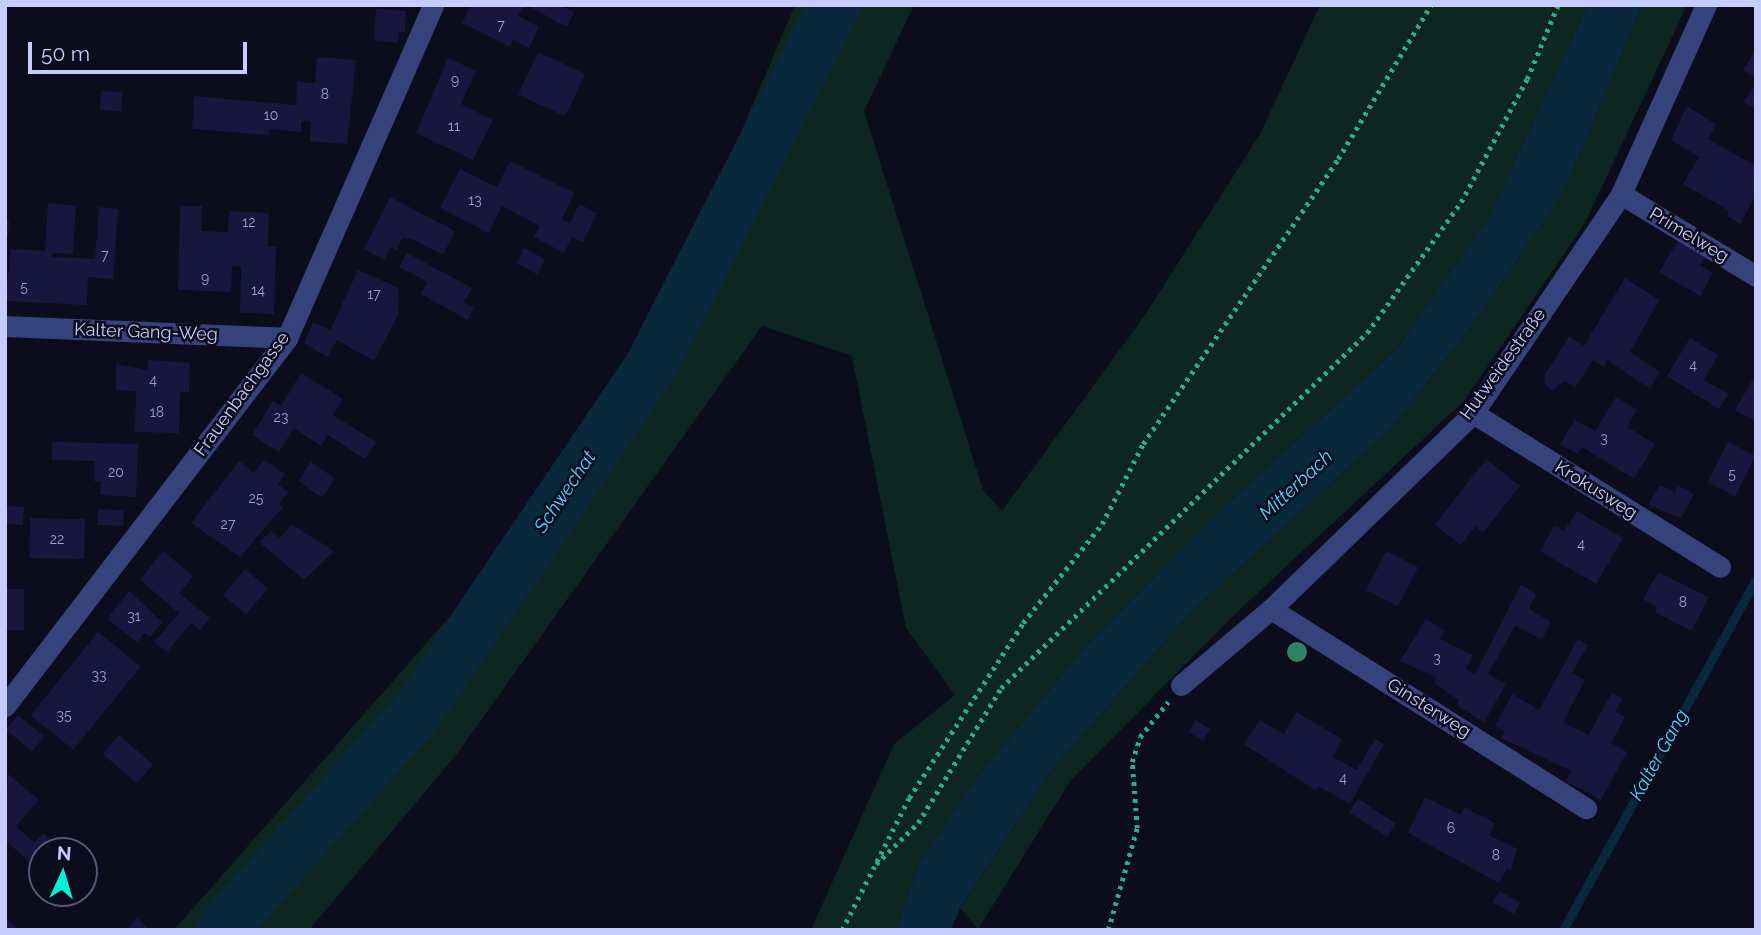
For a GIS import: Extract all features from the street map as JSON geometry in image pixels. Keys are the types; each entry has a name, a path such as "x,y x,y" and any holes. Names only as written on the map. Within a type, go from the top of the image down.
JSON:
{"street":[{"name":"Frauenbachgasse","path":"5,706 287,338 433,5"},
{"name":"Hutweidestraße","path":"1181,685 1271,609 1473,413 1621,194 1706,5"},
{"name":"Primelweg","path":"1621,194 1753,268"},
{"name":"Kalter Gang-Weg","path":"5,326 287,338"},
{"name":"Krokusweg","path":"1473,413 1720,568"},
{"name":"Ginsterweg","path":"1271,609 1586,808"}],"path":[{"path":"842,930 909,798 1023,623 1102,524 1143,444 1338,159 1431,5"},
{"path":"876,864 918,823 1001,688 1367,333 1461,202 1527,79 1558,5"},
{"path":"1108,930 1137,828 1132,762 1140,737 1181,685"}],"green space":[{"path":"795,5 914,5 864,111 983,490 1002,511 1145,315 1260,134 1320,5 1588,5 1489,217 1397,349 1222,509 1086,646 974,781 920,862 896,930 811,930 894,744 955,695 906,628 852,356 762,326 456,755 309,930 174,930 452,614 601,414 693,245"},
{"path":"1642,5 1687,5 1585,223 1464,401 1236,613 1071,780 978,929 960,908 1049,773 1188,615 1391,428 1474,323 1564,191"}],"water":[{"name":"Mitterbach","path":"1588,5 1642,5 1564,191 1474,323 1391,428 1188,615 1049,773 960,908 951,930 896,930 920,862 974,781 1086,646 1222,509 1397,349 1489,217"}],"building":[{"path":"471,5 524,5 518,16 539,27 529,48 513,40 510,47 462,23"},
{"path":"526,5 559,5 574,12 567,27"},
{"path":"376,9 406,11 405,32 399,32 398,43 374,41"},
{"path":"1756,49 1756,79 1743,70"},
{"path":"538,52 585,74 565,117 518,95"},
{"path":"317,57 356,60 347,144 310,141 311,122 301,121 301,132 269,129 269,135 192,129 194,96 296,105 297,82 315,83"},
{"path":"448,58 476,71 461,104 493,120 473,160 416,133"},
{"path":"1756,83 1756,109 1744,102"},
{"path":"101,91 122,92 121,111 100,110"},
{"path":"1687,106 1717,125 1708,139 1756,166 1756,195 1740,224 1728,217 1728,210 1683,184 1699,157 1671,140"},
{"path":"510,161 574,193 562,219 570,223 579,204 597,213 583,242 572,237 564,253 534,237 540,226 502,206 489,233 440,208 460,169 497,187"},
{"path":"390,197 455,231 443,255 412,239 402,238 397,250 391,247 384,260 364,249"},
{"path":"48,203 76,206 73,254 53,253 52,257 95,259 99,207 118,209 113,279 88,277 87,305 5,301 11,249 45,251"},
{"path":"180,206 202,206 201,231 228,232 229,211 269,213 268,247 276,247 274,314 240,313 241,267 232,266 231,292 178,290"},
{"path":"5,220 9,221 8,235 5,235"},
{"path":"1678,241 1705,257 1700,265 1713,273 1700,296 1659,272"},
{"path":"524,248 545,259 537,274 516,263"},
{"path":"407,253 472,288 464,302 474,308 468,320 421,294 428,282 399,267"},
{"path":"358,270 399,288 398,315 374,361 337,340 327,357 304,343 313,322 330,330"},
{"path":"1625,278 1659,300 1630,352 1660,372 1650,389 1607,360 1604,367 1593,360 1575,388 1565,381 1552,390 1545,385 1544,376 1569,337 1584,346"},
{"path":"1690,338 1718,355 1704,380 1728,394 1719,409 1667,376"},
{"path":"148,360 190,363 189,392 180,392 179,433 135,432 136,391 116,390 116,364 148,370"},
{"path":"301,373 343,399 333,415 376,442 365,459 328,435 321,446 294,428 279,452 252,435 273,401 281,406"},
{"path":"1756,374 1756,422 1735,410"},
{"path":"1616,397 1637,410 1627,427 1655,444 1634,479 1582,447 1578,454 1560,444 1575,420 1595,431"},
{"path":"52,442 138,444 136,497 100,495 101,482 94,481 95,461 52,460"},
{"path":"1728,442 1756,456 1735,496 1708,482"},
{"path":"1486,459 1520,486 1483,533 1475,526 1461,545 1435,525"},
{"path":"265,460 285,474 278,484 288,493 279,504 283,507 240,557 191,523 239,461 253,472"},
{"path":"311,462 335,478 322,497 298,481"},
{"path":"1660,485 1675,493 1678,486 1694,494 1681,518 1648,505"},
{"path":"5,506 24,507 23,525 5,524"},
{"path":"98,509 124,510 123,526 97,525"},
{"path":"1577,511 1623,538 1596,584 1540,551 1554,526 1564,531"},
{"path":"30,518 85,519 84,559 29,558"},
{"path":"291,524 334,551 304,580 259,542 271,531 280,538"},
{"path":"163,551 193,576 179,593 210,618 200,630 191,623 167,652 154,642 179,613 140,580"},
{"path":"1386,551 1418,567 1398,607 1366,590"},
{"path":"245,569 268,588 246,614 223,595"},
{"path":"1658,572 1709,597 1691,631 1655,612 1657,607 1643,599"},
{"path":"1521,585 1536,594 1529,609 1551,622 1542,639 1515,626 1488,674 1506,684 1484,722 1456,705 1459,700 1434,683 1437,678 1400,661 1426,619 1445,631 1439,639 1473,655 1466,669 1475,674"},
{"path":"5,589 24,589 24,630 5,630"},
{"path":"129,591 162,622 150,637 144,633 137,642 107,619"},
{"path":"98,632 141,667 73,750 31,715"},
{"path":"1578,639 1588,645 1572,673 1585,680 1563,722 1589,735 1612,692 1622,698 1615,712 1625,717 1611,743 1627,752 1601,800 1565,781 1572,771 1501,738 1504,731 1495,726 1512,694 1539,710"},
{"path":"1296,712 1342,739 1333,757 1357,770 1375,739 1384,744 1350,804 1318,786 1315,790 1244,744 1260,720 1284,734"},
{"path":"18,715 44,737 32,751 6,730"},
{"path":"1196,720 1210,729 1203,741 1188,732"},
{"path":"119,735 153,765 137,783 103,754"},
{"path":"8,774 39,800 16,826 28,837 28,861 5,840"},
{"path":"1425,797 1460,815 1465,808 1495,823 1489,835 1517,849 1511,870 1507,868 1499,883 1408,833"},
{"path":"1358,799 1396,824 1387,837 1349,812"},
{"path":"1499,891 1520,902 1514,914 1493,902"},
{"path":"5,917 19,930 5,930"},
{"path":"137,918 150,930 127,930"}],"waterway":[{"name":"Schwechat","path":"222,930 418,711 650,367 835,5"},
{"name":"Kalter Gang","path":"1563,930 1756,579"}]}
